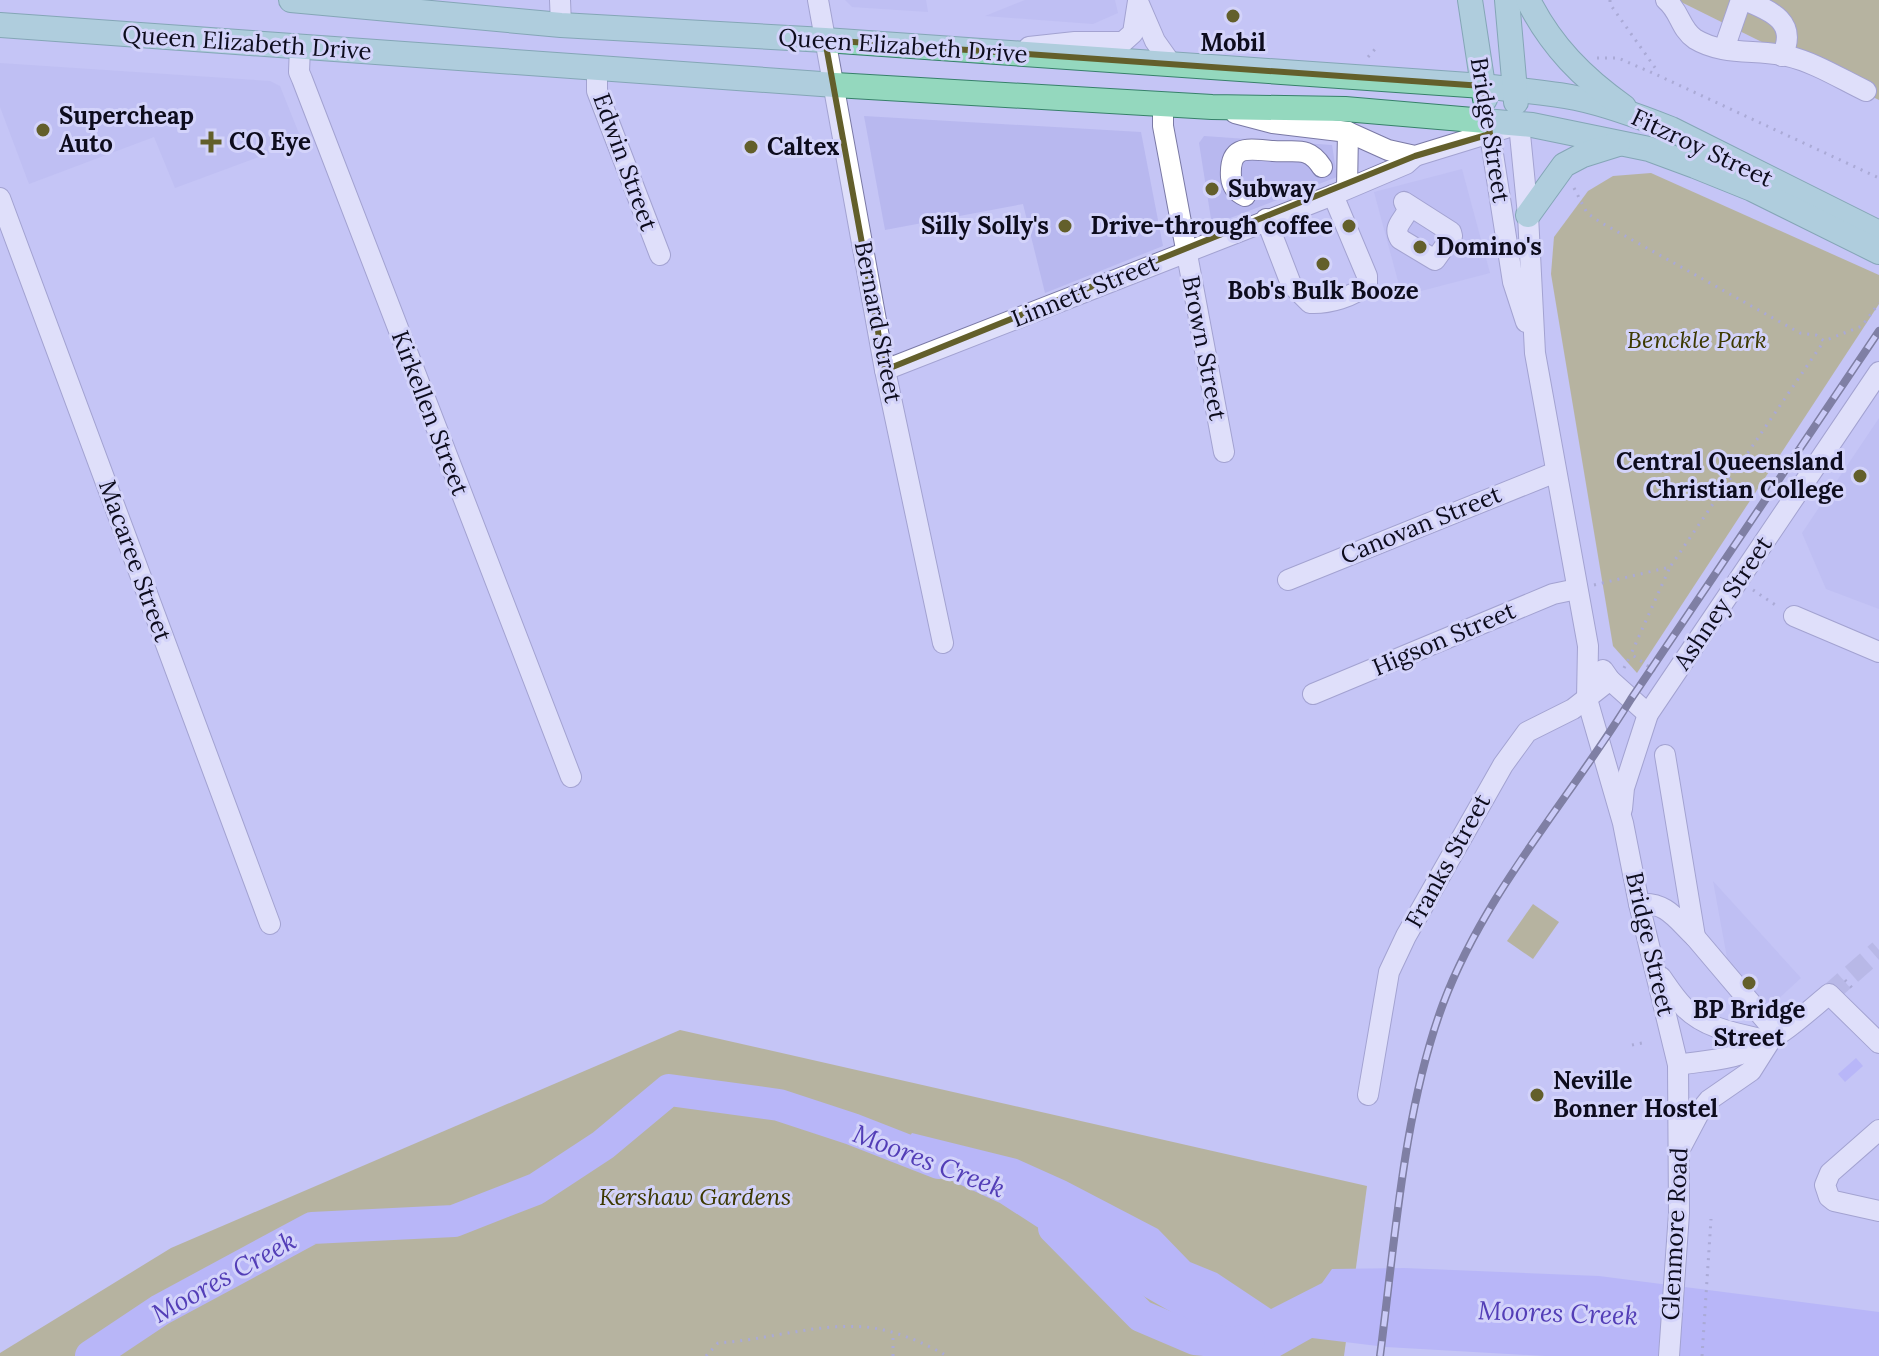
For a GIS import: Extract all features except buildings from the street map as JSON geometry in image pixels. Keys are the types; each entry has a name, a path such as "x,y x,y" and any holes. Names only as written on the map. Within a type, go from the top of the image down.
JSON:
{"main road":[{"name":"Queen Elizabeth Drive","path":"291,0 401,5 561,25 825,40 1515,89"},
{"name":"Bridge Street","path":"1470,0 1489,127"},
{"name":"Bridge Street","path":"1507,0 1519,124"},
{"path":"1528,0 1541,25 1574,68 1636,115"},
{"name":"Queen Elizabeth Drive","path":"0,25 835,85 1212,107 1345,109 1489,127 1519,124"},
{"name":"Fitzroy Street","path":"1515,89 1579,99 1636,115 1718,151 1879,233"},
{"name":"Fitzroy Street","path":"1519,124 1649,149 1752,189 1879,252"},
{"path":"1528,215 1564,165 1620,143"}],"street":[{"path":"560,0 561,25"},
{"name":"Bernard Street","path":"818,0 885,370 943,643"},
{"path":"1666,0 1686,32 1711,46 1782,56 1811,64 1866,91"},
{"path":"986,51 1075,42 1123,42 1133,33 1138,1"},
{"path":"1138,1 1155,41 1172,65"},
{"path":"1724,49 1737,2 1762,7 1785,26 1789,42 1782,56"},
{"name":"Kirkellen Street","path":"300,47 299,72 571,777"},
{"name":"Edwin Street","path":"597,67 597,91 660,255"},
{"name":"Brown Street","path":"1163,103 1163,126 1224,452"},
{"name":"Queen Elizabeth Drive","path":"1212,107 1273,123 1348,132 1388,150 1415,156 1489,127"},
{"name":"Bridge Street","path":"1519,124 1528,215 1535,353 1588,646 1587,699 1623,823 1678,1065"},
{"name":"Bridge Street","path":"1489,127 1513,282 1535,353"},
{"path":"1266,219 1291,284 1310,303 1332,301 1367,284 1340,192 1348,132"},
{"path":"1245,196 1237,192 1231,181 1231,161 1243,150 1258,148 1304,152 1316,157 1322,167"},
{"name":"Linnett Street","path":"885,370 1340,192 1406,164 1415,156"},
{"name":"Macaree Street","path":"0,198 270,924"},
{"name":"Ashney Street","path":"1648,714 1879,372"},
{"name":"Canovan Street","path":"1288,580 1556,472"},
{"name":"Higson Street","path":"1313,694 1553,594 1577,589"},
{"path":"1794,616 1879,652"},
{"name":"Bridge Street","path":"1588,646 1610,680 1648,714 1624,788 1623,823"},
{"name":"Franks Street","path":"1368,1095 1389,972 1406,936 1516,744 1537,725 1573,709 1610,680"},
{"path":"1665,755 1695,937"},
{"path":"1639,904 1653,902 1662,905 1695,937 1774,1038"},
{"path":"1657,972 1685,1008 1703,1021 1724,1029 1774,1038"},
{"path":"1678,1065 1723,1059 1774,1038 1829,994 1876,1035"},
{"path":"1681,1149 1709,1100 1751,1071 1774,1038"},
{"name":"Glenmore Road","path":"1669,1356 1681,1149 1678,1065"},
{"path":"1879,1130 1830,1173 1825,1185 1834,1201 1879,1211"}],"path":[{"path":"1610,0 1656,69 1655,74"},
{"path":"1594,59 1602,56 1618,58 1879,178"},
{"path":"1572,184 1587,213 1600,222 1730,296 1800,333 1816,335 1824,341"},
{"path":"1661,674 1631,654 1670,567 1824,341 1862,326 1879,303"},
{"path":"1577,589 1670,567"},
{"path":"1752,589 1794,616"},
{"path":"1632,1045 1642,1043"},
{"path":"1702,1356 1711,1219"},
{"path":"706,1356 718,1343 867,1327 920,1342 947,1356"},
{"path":"893,1334 893,1356"}],"highlighted area":[{"path":"825,40 1483,86 1490,134 1415,156 885,370"}],"shaded area":[{"path":"845,0 926,0 928,12 852,7"},
{"path":"1025,0 1115,0 1118,13 1093,24 985,16"},
{"path":"0,63 270,81 280,86 302,141 175,188 154,137 29,184 0,107"},
{"path":"864,116 1141,132 1163,246 1045,293 1023,204 885,230"},
{"path":"1204,136 1332,145 1337,177 1212,225 1199,143"},
{"path":"1462,169 1490,273 1402,296 1374,192"},
{"name":"Central Queensland Christian College","path":"1879,418 1879,609 1826,589 1802,533"},
{"path":"1713,881 1801,978 1760,1016 1736,1007"}],"green space":[{"path":"1677,0 1879,0 1879,100"},
{"name":"Benckle Park","path":"1651,173 1879,275 1879,304 1637,673 1613,646 1551,274 1554,237 1588,191 1613,176"},
{"path":"1533,904 1559,922 1533,959 1507,941"},
{"name":"Kershaw Gardens","path":"680,1030 1367,1186 1344,1356 0,1356 0,1353 171,1248"}],"water":[{"path":"1856,1058 1863,1066 1845,1082 1838,1074"},
{"path":"912,1133 1017,1159 1066,1181 1158,1229 1190,1262 1217,1273 1271,1309 1322,1283 1332,1269 1404,1268 1599,1276 1879,1312 1879,1356 1545,1356 1386,1347 1312,1338 1280,1356 1213,1356 1201,1329 1145,1297 1000,1203 896,1155"}],"waterway":[{"name":"Moores Creek","path":"91,1356 160,1310 312,1228 454,1221 536,1189 603,1145 669,1090 779,1105 939,1163"},
{"name":"Moores Creek","path":"1054,1228 1141,1316 1195,1339 1233,1343 1249,1340"}],"tunnel":[{"path":"1829,994 1879,950"}],"railway":[{"path":"1380,1356 1402,1178 1418,1089 1429,1045 1461,963 1481,923 1530,847 1879,331"}],"place":[{"name":"Mobil","path":"1233,16"},
{"name":"Supercheap Auto","path":"43,130"},
{"name":"CQ Eye","path":"211,142"},
{"name":"Caltex","path":"751,147"},
{"name":"Subway","path":"1212,189"},
{"name":"Silly Solly's","path":"1065,226"},
{"name":"Drive-through coffee","path":"1349,226"},
{"name":"Domino's","path":"1420,247"},
{"name":"Bob's Bulk Booze","path":"1323,264"},
{"name":"Central Queensland Christian College","path":"1860,476"},
{"name":"BP Bridge Street","path":"1749,983"},
{"name":"Neville Bonner Hostel","path":"1537,1095"}]}
